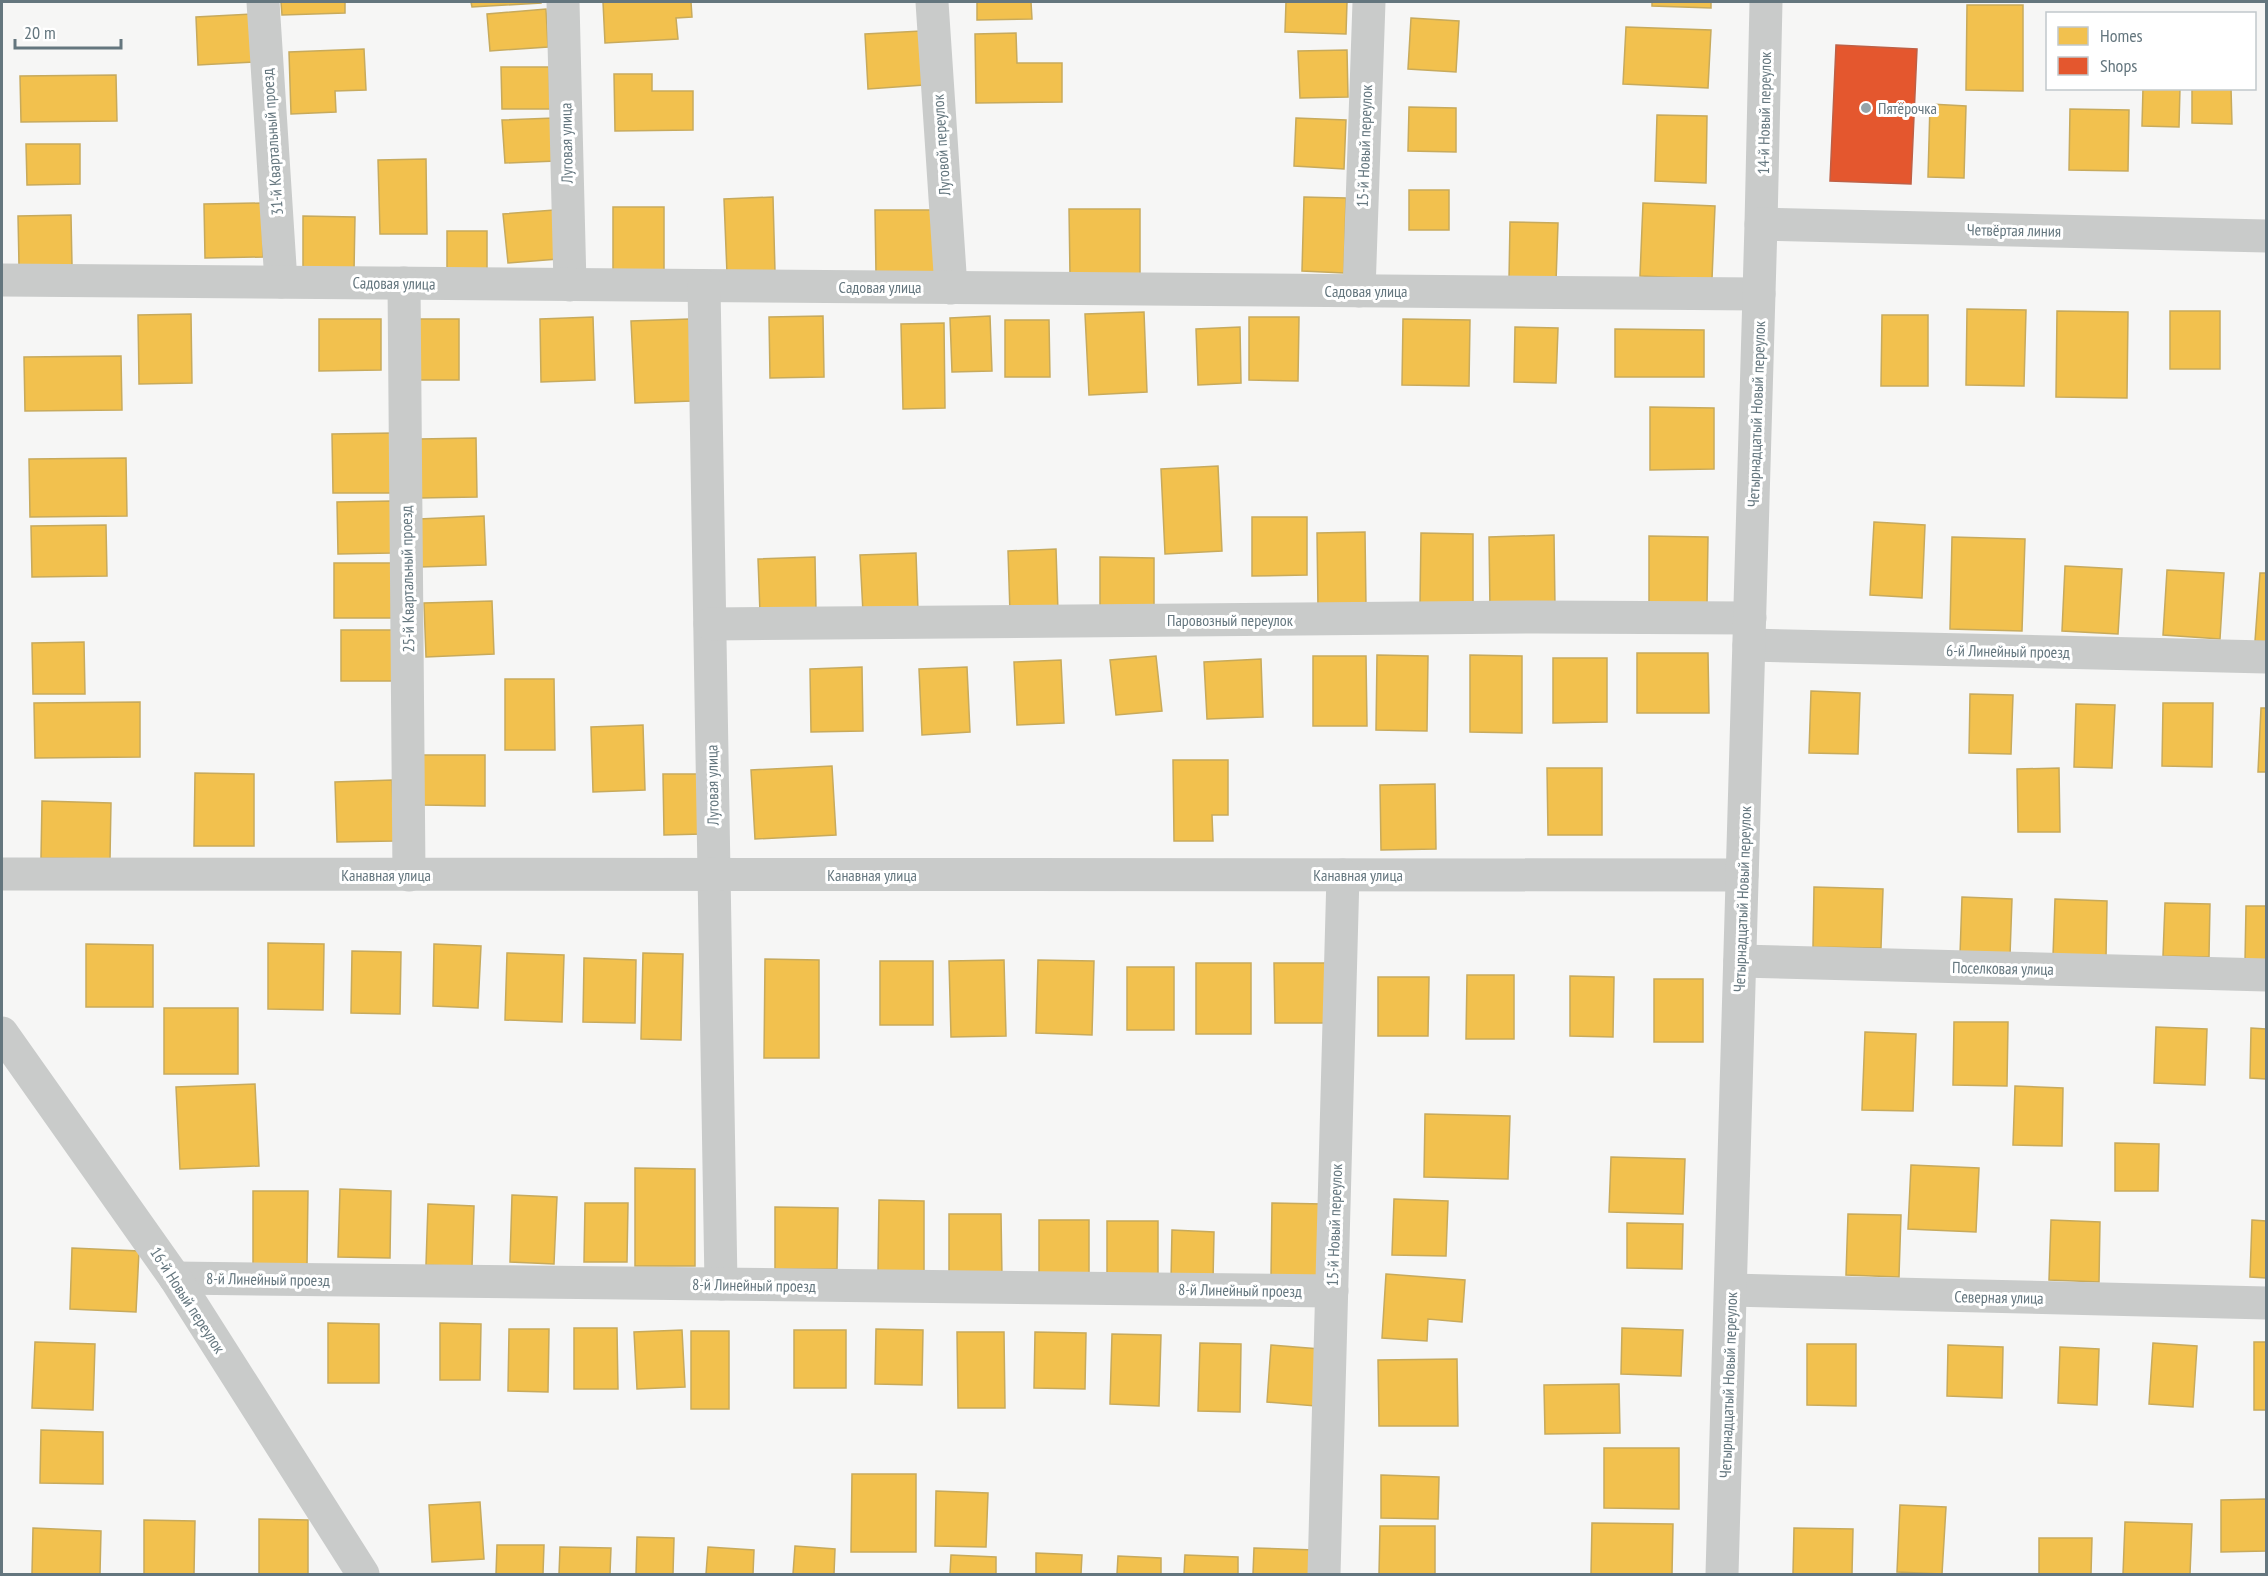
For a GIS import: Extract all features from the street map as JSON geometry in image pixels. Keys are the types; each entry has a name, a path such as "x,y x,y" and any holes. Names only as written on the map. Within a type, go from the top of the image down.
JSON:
{"street":[{"name":"31-й Квартальный проезд","path":"263,2 281,282"},
{"name":"Луговая улица","path":"563,2 570,285"},
{"name":"Луговой переулок","path":"932,2 951,288"},
{"name":"15-й Новый переулок","path":"1359,291 1369,2"},
{"name":"14-й Новый переулок","path":"1761,224 1766,2"},
{"name":"Четвёртая линия","path":"1761,224 2266,237"},
{"name":"Четырнадцатый Новый переулок","path":"1722,1575 1761,224"},
{"name":"Садовая улица","path":"2,280 1759,294"},
{"name":"25-й Квартальный проезд","path":"404,283 409,875"},
{"name":"Луговая улица","path":"704,286 721,1284"},
{"name":"Паровозный переулок","path":"710,624 1527,617 1750,631"},
{"name":"6-й Линейный проезд","path":"1750,631 2266,657"},
{"name":"Канавная улица","path":"2,874 1743,875"},
{"name":"15-й Новый переулок","path":"1324,1575 1343,875"},
{"name":"Поселковая улица","path":"1740,962 2266,975"},
{"name":"16-й Новый переулок","path":"2,1033 175,1278 363,1575"},
{"name":"8-й Линейный проезд","path":"175,1278 1332,1290"},
{"name":"Северная улица","path":"1731,1290 2266,1303"}],"building: Homes":[{"path":"281,2 345,2 345,13 282,15"},
{"path":"471,2 541,2 541,3 472,7"},
{"path":"603,2 691,2 692,17 676,18 678,39 605,43"},
{"path":"977,2 1031,2 1032,19 977,20"},
{"path":"1286,2 1347,2 1346,34 1285,32"},
{"path":"1652,2 1711,2 1711,8 1652,6"},
{"path":"1967,5 2023,5 2023,91 1966,90"},
{"path":"546,9 548,47 490,51 487,14"},
{"path":"252,14 254,62 198,65 196,17"},
{"path":"1411,18 1459,21 1456,72 1408,69"},
{"path":"1626,27 1711,30 1708,88 1623,84"},
{"path":"921,31 924,85 868,89 865,34"},
{"path":"1016,33 1017,63 1062,63 1062,102 976,103 975,34"},
{"path":"364,49 366,90 335,91 336,112 291,114 289,52"},
{"path":"1347,50 1348,97 1300,98 1298,51"},
{"path":"501,67 549,67 550,109 502,109"},
{"path":"614,74 652,74 652,91 693,91 693,130 615,131"},
{"path":"116,75 117,121 21,122 20,76"},
{"path":"2143,90 2180,90 2179,127 2142,126"},
{"path":"2192,90 2231,90 2232,124 2192,123"},
{"path":"1930,104 1966,106 1964,178 1928,177"},
{"path":"1409,107 1456,108 1456,152 1408,151"},
{"path":"2070,109 2129,110 2128,171 2069,170"},
{"path":"1657,115 1707,116 1706,183 1655,181"},
{"path":"554,118 556,161 505,163 502,120"},
{"path":"1296,118 1346,120 1344,169 1294,166"},
{"path":"26,144 80,144 80,184 27,185"},
{"path":"426,159 427,234 380,234 378,160"},
{"path":"1409,190 1449,190 1449,230 1409,230"},
{"path":"773,197 775,272 727,274 724,199"},
{"path":"1304,197 1346,198 1344,273 1302,271"},
{"path":"262,203 263,257 205,258 204,204"},
{"path":"1643,203 1715,206 1712,279 1640,276"},
{"path":"613,207 664,207 664,273 613,272"},
{"path":"1069,209 1140,209 1140,274 1070,275"},
{"path":"554,210 558,259 508,263 503,214"},
{"path":"875,210 935,210 935,273 876,274"},
{"path":"71,215 72,265 19,266 18,216"},
{"path":"303,216 355,217 354,272 303,271"},
{"path":"1510,222 1558,223 1556,282 1509,280"},
{"path":"447,231 487,231 487,274 447,275"},
{"path":"1967,309 2026,310 2024,386 1966,385"},
{"path":"2057,311 2128,312 2127,398 2056,397"},
{"path":"2170,311 2220,311 2220,369 2170,369"},
{"path":"1144,312 1147,392 1089,395 1085,314"},
{"path":"191,314 192,383 139,384 138,315"},
{"path":"1882,315 1928,315 1928,386 1881,386"},
{"path":"823,316 824,377 770,378 769,317"},
{"path":"990,316 992,371 952,372 950,318"},
{"path":"593,317 595,380 541,382 540,319"},
{"path":"1249,317 1299,317 1298,381 1249,380"},
{"path":"319,319 381,319 381,370 319,371"},
{"path":"415,319 459,319 459,380 415,380"},
{"path":"689,319 692,401 635,403 631,321"},
{"path":"1403,319 1470,320 1469,386 1402,385"},
{"path":"1005,320 1049,320 1050,377 1005,377"},
{"path":"944,323 945,408 903,409 901,324"},
{"path":"1240,327 1241,383 1198,385 1196,329"},
{"path":"1515,327 1558,328 1556,383 1514,382"},
{"path":"1615,329 1704,330 1704,377 1615,377"},
{"path":"121,356 122,410 25,411 24,357"},
{"path":"1650,407 1714,408 1714,469 1650,470"},
{"path":"393,433 394,493 333,493 332,434"},
{"path":"476,438 477,497 419,498 419,439"},
{"path":"126,458 127,516 30,517 29,459"},
{"path":"1218,466 1222,551 1165,554 1161,469"},
{"path":"391,501 392,553 338,554 337,502"},
{"path":"484,516 486,565 420,567 419,519"},
{"path":"1252,517 1307,517 1307,575 1252,576"},
{"path":"1874,522 1925,525 1922,598 1870,595"},
{"path":"106,525 107,576 32,577 31,526"},
{"path":"1365,532 1366,607 1318,608 1317,533"},
{"path":"1421,533 1473,534 1473,606 1420,606"},
{"path":"1554,535 1555,607 1490,609 1489,537"},
{"path":"1649,536 1708,537 1707,605 1649,605"},
{"path":"1952,537 2025,539 2022,631 1950,629"},
{"path":"1056,549 1058,612 1010,613 1008,551"},
{"path":"916,553 918,611 863,613 860,555"},
{"path":"815,557 816,611 760,613 758,559"},
{"path":"1100,557 1154,558 1154,613 1100,612"},
{"path":"334,563 393,563 393,618 334,618"},
{"path":"2065,566 2122,569 2118,634 2062,631"},
{"path":"2167,570 2224,573 2220,639 2163,635"},
{"path":"2260,573 2266,573 2266,642 2255,641"},
{"path":"492,601 494,654 426,657 424,603"},
{"path":"341,630 396,630 396,681 341,681"},
{"path":"84,642 85,694 33,694 32,643"},
{"path":"1637,653 1708,653 1709,713 1637,713"},
{"path":"1377,655 1428,656 1427,731 1376,730"},
{"path":"1470,655 1522,656 1522,733 1470,732"},
{"path":"1156,656 1162,711 1116,715 1110,660"},
{"path":"1313,656 1366,656 1367,726 1313,726"},
{"path":"1553,658 1607,658 1607,722 1553,723"},
{"path":"1261,659 1263,717 1207,719 1204,662"},
{"path":"1061,660 1064,723 1017,725 1014,662"},
{"path":"862,667 863,731 811,732 810,669"},
{"path":"967,667 970,732 922,735 919,669"},
{"path":"505,679 554,679 555,750 505,750"},
{"path":"1811,691 1860,693 1858,754 1809,753"},
{"path":"1970,694 2013,695 2011,754 1969,753"},
{"path":"140,702 140,757 35,758 34,703"},
{"path":"2163,703 2213,703 2212,767 2162,766"},
{"path":"2076,704 2115,705 2112,768 2074,767"},
{"path":"2261,708 2266,708 2266,772 2258,772"},
{"path":"643,725 645,790 593,792 591,727"},
{"path":"422,755 485,755 485,806 422,805"},
{"path":"1173,760 1228,760 1228,815 1212,815 1213,841 1174,841"},
{"path":"832,766 836,835 755,839 751,770"},
{"path":"1547,768 1602,768 1602,835 1548,835"},
{"path":"2059,768 2060,832 2018,832 2017,769"},
{"path":"195,773 254,774 254,846 194,846"},
{"path":"663,774 701,774 702,834 664,835"},
{"path":"392,780 394,841 337,842 335,782"},
{"path":"1435,784 1436,849 1381,850 1380,785"},
{"path":"42,801 111,803 110,859 41,858"},
{"path":"1814,887 1883,889 1881,948 1813,947"},
{"path":"1962,897 2012,899 2010,956 1960,955"},
{"path":"2055,899 2107,901 2106,958 2053,956"},
{"path":"2165,903 2210,904 2209,957 2163,956"},
{"path":"2246,906 2266,906 2266,963 2245,962"},
{"path":"268,943 324,944 323,1010 268,1009"},
{"path":"86,944 153,945 153,1007 86,1007"},
{"path":"434,944 481,946 478,1008 433,1006"},
{"path":"352,951 401,952 400,1014 351,1013"},
{"path":"507,953 564,955 562,1022 505,1020"},
{"path":"643,953 683,954 681,1040 641,1039"},
{"path":"584,958 636,960 635,1023 583,1022"},
{"path":"765,959 819,960 819,1058 764,1058"},
{"path":"1004,960 1006,1036 951,1037 949,961"},
{"path":"1038,960 1094,961 1092,1035 1036,1033"},
{"path":"880,961 933,961 933,1025 880,1025"},
{"path":"1196,963 1251,963 1251,1034 1196,1034"},
{"path":"1274,963 1330,963 1331,1023 1275,1023"},
{"path":"1127,967 1174,967 1174,1030 1127,1030"},
{"path":"1467,975 1514,975 1514,1039 1466,1039"},
{"path":"1570,976 1614,977 1613,1037 1570,1036"},
{"path":"1378,977 1429,977 1428,1036 1378,1036"},
{"path":"1654,979 1703,979 1703,1042 1654,1042"},
{"path":"164,1008 238,1008 238,1074 164,1074"},
{"path":"1954,1022 2008,1022 2007,1086 1953,1085"},
{"path":"2156,1027 2207,1029 2205,1085 2154,1083"},
{"path":"2251,1028 2266,1029 2266,1079 2250,1078"},
{"path":"1865,1032 1916,1034 1913,1111 1862,1110"},
{"path":"255,1084 259,1166 180,1169 176,1087"},
{"path":"2015,1086 2063,1088 2062,1146 2013,1145"},
{"path":"1425,1114 1510,1116 1508,1179 1424,1177"},
{"path":"2115,1143 2159,1144 2158,1191 2115,1191"},
{"path":"1611,1157 1685,1159 1683,1214 1609,1212"},
{"path":"1911,1165 1979,1168 1976,1232 1908,1229"},
{"path":"635,1168 695,1169 695,1266 635,1266"},
{"path":"340,1189 391,1191 390,1258 338,1257"},
{"path":"253,1191 308,1191 307,1266 253,1265"},
{"path":"512,1195 557,1197 554,1264 510,1262"},
{"path":"1394,1199 1448,1201 1446,1256 1392,1255"},
{"path":"879,1200 924,1201 924,1272 878,1271"},
{"path":"585,1203 628,1203 627,1262 584,1262"},
{"path":"1272,1203 1323,1204 1322,1278 1271,1277"},
{"path":"428,1204 474,1206 472,1267 426,1265"},
{"path":"775,1207 838,1208 837,1269 775,1269"},
{"path":"949,1214 1001,1214 1002,1277 949,1277"},
{"path":"1848,1214 1901,1215 1899,1277 1846,1275"},
{"path":"1039,1220 1089,1220 1089,1277 1039,1277"},
{"path":"2051,1220 2100,1222 2099,1282 2049,1280"},
{"path":"2252,1220 2266,1221 2266,1278 2250,1277"},
{"path":"1107,1221 1158,1221 1158,1280 1107,1280"},
{"path":"1627,1223 1683,1224 1682,1269 1627,1268"},
{"path":"1172,1230 1214,1232 1213,1281 1171,1280"},
{"path":"72,1248 139,1251 136,1312 70,1309"},
{"path":"1386,1274 1465,1280 1462,1322 1428,1319 1427,1341 1382,1338"},
{"path":"328,1323 379,1324 379,1383 328,1383"},
{"path":"440,1323 481,1324 480,1380 440,1380"},
{"path":"574,1328 617,1328 618,1389 574,1389"},
{"path":"1622,1328 1683,1330 1681,1376 1621,1374"},
{"path":"509,1329 549,1329 548,1392 508,1391"},
{"path":"876,1329 923,1330 922,1385 875,1384"},
{"path":"682,1330 685,1387 637,1389 634,1332"},
{"path":"794,1330 846,1330 846,1388 794,1388"},
{"path":"691,1331 729,1331 729,1409 691,1409"},
{"path":"957,1332 1004,1332 1005,1408 958,1408"},
{"path":"1035,1332 1086,1333 1085,1389 1034,1388"},
{"path":"1112,1334 1161,1335 1159,1406 1110,1404"},
{"path":"35,1342 95,1344 93,1410 32,1408"},
{"path":"2254,1342 2266,1342 2266,1410 2254,1410"},
{"path":"1200,1343 1241,1344 1240,1412 1198,1411"},
{"path":"2153,1343 2197,1346 2193,1407 2149,1404"},
{"path":"1807,1344 1856,1344 1856,1406 1807,1405"},
{"path":"1271,1345 1320,1349 1316,1406 1267,1402"},
{"path":"1948,1345 2003,1347 2002,1398 1947,1396"},
{"path":"2060,1347 2099,1349 2097,1405 2058,1403"},
{"path":"1457,1359 1458,1426 1379,1426 1378,1360"},
{"path":"1619,1384 1620,1433 1545,1434 1544,1385"},
{"path":"41,1430 103,1432 103,1484 40,1483"},
{"path":"1604,1448 1679,1448 1679,1509 1604,1508"},
{"path":"852,1474 916,1474 916,1552 851,1552"},
{"path":"1381,1475 1439,1477 1438,1519 1381,1518"},
{"path":"936,1491 988,1493 986,1547 935,1546"},
{"path":"2266,1499 2266,1551 2221,1552 2221,1500"},
{"path":"480,1502 484,1559 432,1562 429,1505"},
{"path":"1900,1505 1946,1507 1942,1574 1897,1572"},
{"path":"259,1519 308,1520 308,1574 259,1574"},
{"path":"144,1520 195,1521 194,1574 144,1574"},
{"path":"2125,1522 2192,1524 2190,1574 2123,1574"},
{"path":"1592,1523 1673,1524 1672,1574 1591,1574"},
{"path":"1380,1526 1435,1526 1435,1574 1379,1574"},
{"path":"33,1528 101,1531 100,1574 32,1574"},
{"path":"1794,1528 1853,1529 1852,1574 1793,1574"},
{"path":"637,1537 674,1538 673,1574 636,1574"},
{"path":"2039,1538 2092,1538 2091,1574 2039,1574"},
{"path":"497,1545 544,1545 543,1574 496,1574"},
{"path":"795,1546 835,1549 834,1574 793,1574"},
{"path":"560,1547 611,1548 610,1574 559,1574"},
{"path":"708,1547 754,1550 753,1574 706,1574"},
{"path":"1254,1548 1315,1550 1314,1574 1253,1574"},
{"path":"1036,1553 1082,1555 1081,1574 1036,1574"},
{"path":"951,1555 996,1557 996,1574 950,1574"},
{"path":"1185,1555 1238,1557 1238,1574 1184,1574"},
{"path":"1118,1556 1161,1558 1161,1574 1117,1574"}],"building: Shops":[{"path":"1836,45 1917,49 1911,184 1830,181"}],"place":[{"name":"Пятёрочка","path":"1866,108"}]}
